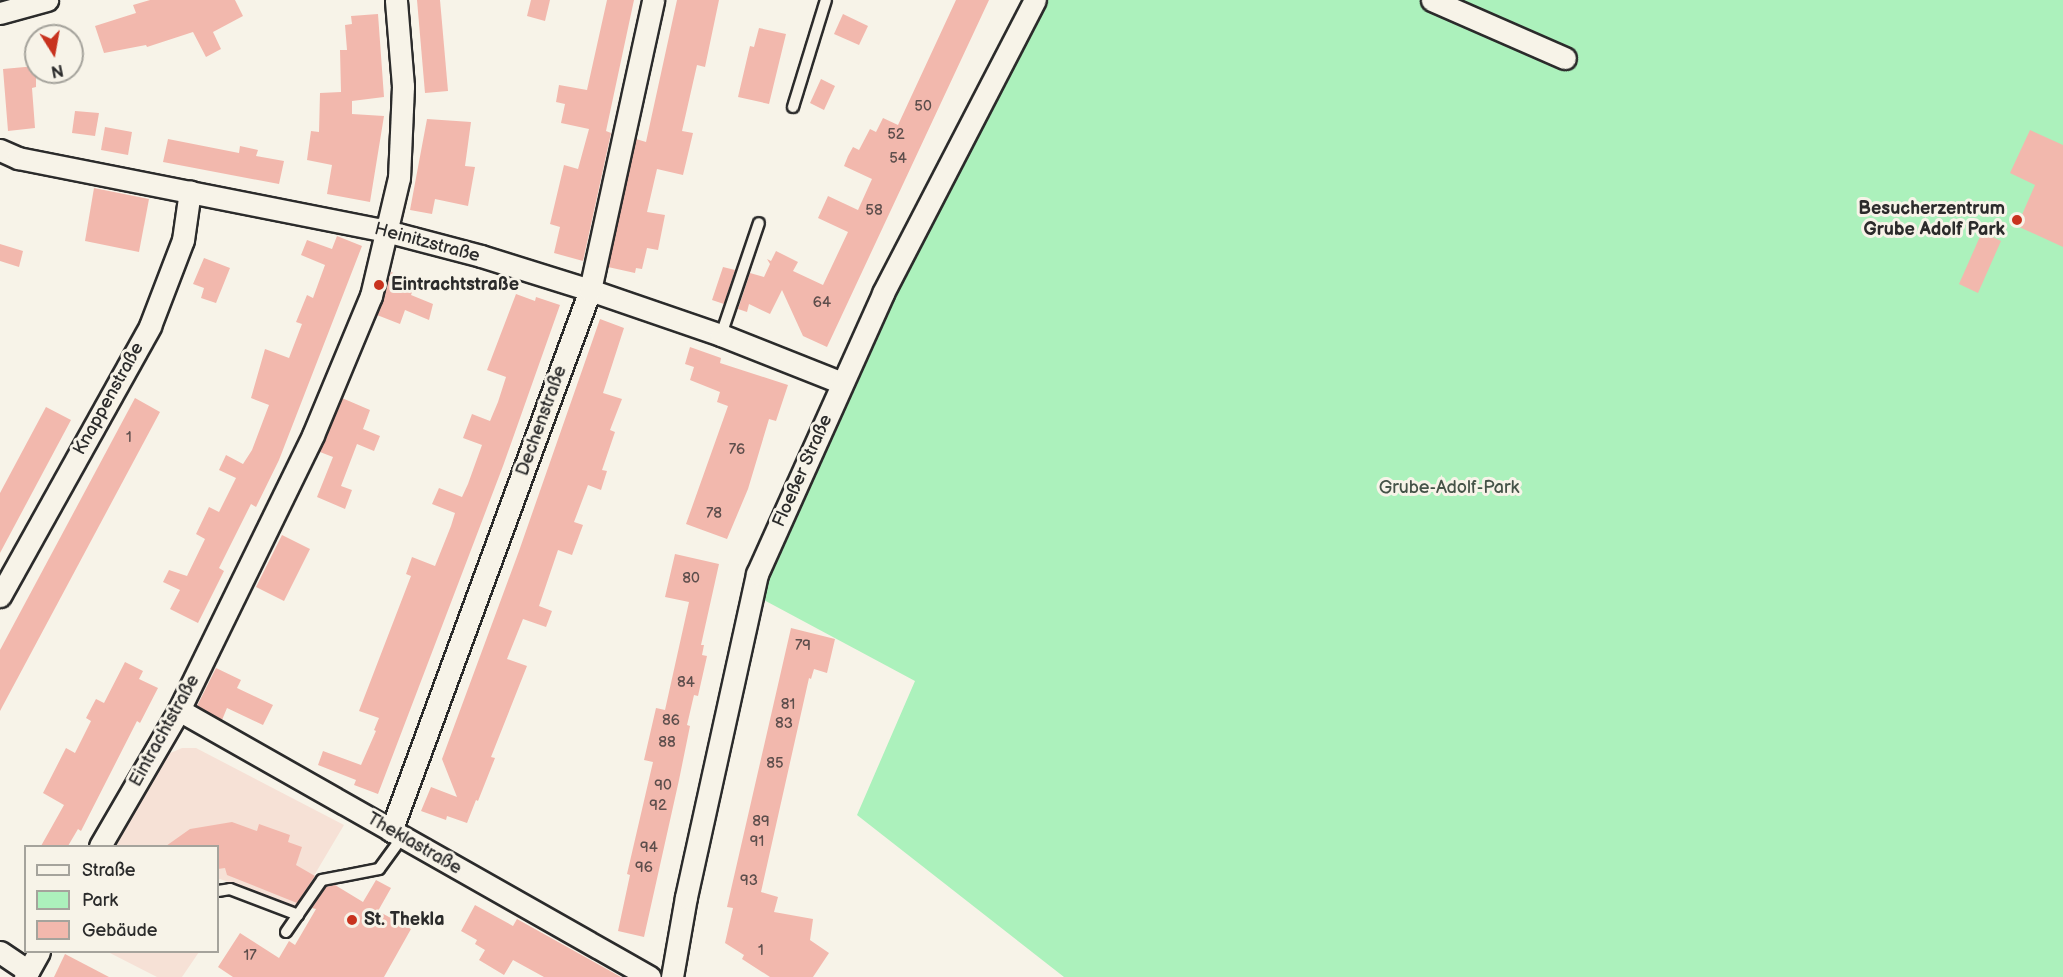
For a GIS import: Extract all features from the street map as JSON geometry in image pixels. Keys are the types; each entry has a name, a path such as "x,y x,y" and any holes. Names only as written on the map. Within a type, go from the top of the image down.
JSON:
{"street":[{"name":"Eintrachtstraße","path":"101,845 179,710 313,435 371,297 399,178 403,86 396,0"},
{"name":"Dechenstraße","path":"397,834 590,290 653,0"},
{"name":"Floeßer Straße","path":"672,977 686,897 757,574 884,293 1035,0"},
{"path":"1432,0 1565,58"},
{"path":"0,13 40,1"},
{"name":"Heinitzstraße","path":"0,150 18,158 386,231 590,290 721,335 842,383"},
{"name":"Knappenstraße","path":"0,596 150,326 183,240 190,191"},
{"name":"Theklastraße","path":"179,710 650,977"},
{"path":"0,951 27,974 38,953"}],"lane":[{"path":"793,107 826,0"},
{"path":"721,335 759,223"},
{"path":"286,932 322,880 379,869 397,834"},
{"path":"219,891 230,889 298,915"}],"shaded area":[{"path":"182,748 196,748 344,825 296,906 219,880 219,845 117,845 168,754"},
{"path":"110,953 198,953 182,977 157,977"}],"green space":[{"name":"Grube-Adolf-Park","path":"1034,0 2063,0 2063,977 1064,977 857,815 915,681 762,599 765,572 838,405"}],"building":[{"path":"150,0 235,0 243,16 213,32 221,49 206,57 193,32 147,47 146,45 104,53 95,26 136,13 133,5"},
{"path":"417,0 440,0 448,91 425,93"},
{"path":"531,0 550,0 545,21 527,16"},
{"path":"607,0 634,0 606,131 611,133 583,261 554,253 560,227 550,224 564,165 578,169 589,129 561,123 565,104 556,102 559,85 587,90"},
{"path":"677,0 719,0 705,67 697,65 682,131 693,133 683,175 657,169 647,212 665,215 658,250 647,248 642,269 636,268 635,273 608,267 636,139 646,142"},
{"path":"956,0 989,0 827,347 803,336 782,290 770,314 749,304 747,312 738,309 750,273 764,277 770,264 767,259 771,261 776,251 798,262 793,271 823,285 848,232 818,218 828,196 858,210 872,179 844,166 848,156 853,147 859,150 870,129 876,132 883,118 898,125"},
{"path":"378,14 384,97 352,101 352,114 384,116 370,202 327,194 332,165 307,160 311,131 319,132 320,93 341,92 340,50 347,50 345,25 352,24 351,16"},
{"path":"843,14 868,26 859,45 834,34"},
{"path":"759,28 786,34 769,104 738,97 750,46 754,47"},
{"path":"24,67 24,84 36,84 36,87 32,88 35,128 8,131 3,69"},
{"path":"821,79 835,86 824,110 810,103"},
{"path":"75,111 99,113 95,136 72,133"},
{"path":"427,119 471,122 465,166 475,167 468,206 435,199 432,214 410,210"},
{"path":"105,127 132,132 128,155 101,150"},
{"path":"2030,130 2063,145 2063,247 2017,226 2035,185 2010,173"},
{"path":"168,139 239,153 240,146 258,150 256,156 284,161 279,184 163,162"},
{"path":"94,188 149,199 139,252 85,241"},
{"path":"1982,232 2001,241 1978,293 1959,284"},
{"path":"337,236 362,246 279,460 256,507 251,504 219,568 224,571 198,623 170,609 180,590 163,582 169,570 187,576 205,539 196,534 209,507 219,512 236,478 219,470 226,455 243,464 252,450 269,405 251,398 265,349 289,358 302,324 296,322 307,295 313,298 325,265 301,255 307,240 332,249"},
{"path":"0,244 23,251 19,267 0,261"},
{"path":"204,258 230,268 216,303 201,298 204,288 193,284"},
{"path":"723,267 735,270 724,304 712,300"},
{"path":"391,272 416,282 411,295 433,304 429,320 405,310 400,324 377,315"},
{"path":"516,294 535,301 536,297 560,305 503,466 378,794 354,785 356,780 318,765 323,751 361,765 376,731 374,730 379,718 359,711 411,576 406,574 412,557 435,566 451,526 455,513 432,504 439,488 462,497 468,484 482,445 463,438 472,414 490,421 498,402 506,377 487,370"},
{"path":"600,319 624,328 603,393 622,399 610,430 615,432 602,470 607,471 601,490 588,485 574,522 583,525 572,555 558,550 539,606 552,611 546,627 523,619 507,659 527,666 491,757 495,758 478,801 476,800 467,823 447,816 446,820 421,811 431,787 457,797 442,759 519,551"},
{"path":"690,347 721,358 720,363 788,385 776,421 769,419 748,489 727,539 686,524 728,406 717,402 720,392 690,380 694,367 685,364"},
{"path":"135,398 160,412 0,711 0,650"},
{"path":"342,398 370,410 363,429 380,436 374,451 357,444 341,486 352,490 345,509 317,497 333,457 320,452"},
{"path":"46,407 71,420 0,553 0,493"},
{"path":"282,535 310,549 284,601 256,587"},
{"path":"675,554 719,564 701,645 704,645 702,655 707,656 698,696 694,695 687,725 690,726 644,937 618,931 630,875 627,874 653,762 644,760 656,708 665,710 689,602 665,597"},
{"path":"791,628 835,639 827,673 814,669 811,679 809,678 761,892 778,897 774,912 813,919 810,940 829,953 813,977 770,977 742,959 744,955 725,943 733,908 727,907"},
{"path":"125,662 143,671 139,679 158,688 140,723 137,721 81,831 78,829 69,845 42,845 64,805 43,793 66,748 75,753 91,721 86,718 96,699 104,703"},
{"path":"216,668 241,680 237,688 273,705 263,725 227,708 222,720 197,706"},
{"path":"232,822 257,831 259,824 290,835 288,842 302,847 296,865 315,876 297,903 227,875 225,868 219,869 219,845 167,845 190,829"},
{"name":"St. Thekla","path":"376,880 391,888 378,911 411,929 384,977 233,977 218,967 240,933 279,958 289,941 295,945 316,909 312,908 326,887 335,885 363,902"},
{"path":"475,905 513,926 517,919 621,977 544,977 513,960 504,975 479,960 485,950 475,944 477,940 461,931"},
{"path":"65,954 109,977 54,977"}],"place":[{"name":"Besucherzentrum Grube Adolf Park","path":"2017,220"},
{"name":"Eintrachtstraße","path":"379,285"},
{"name":"St. Thekla","path":"352,920"}]}
